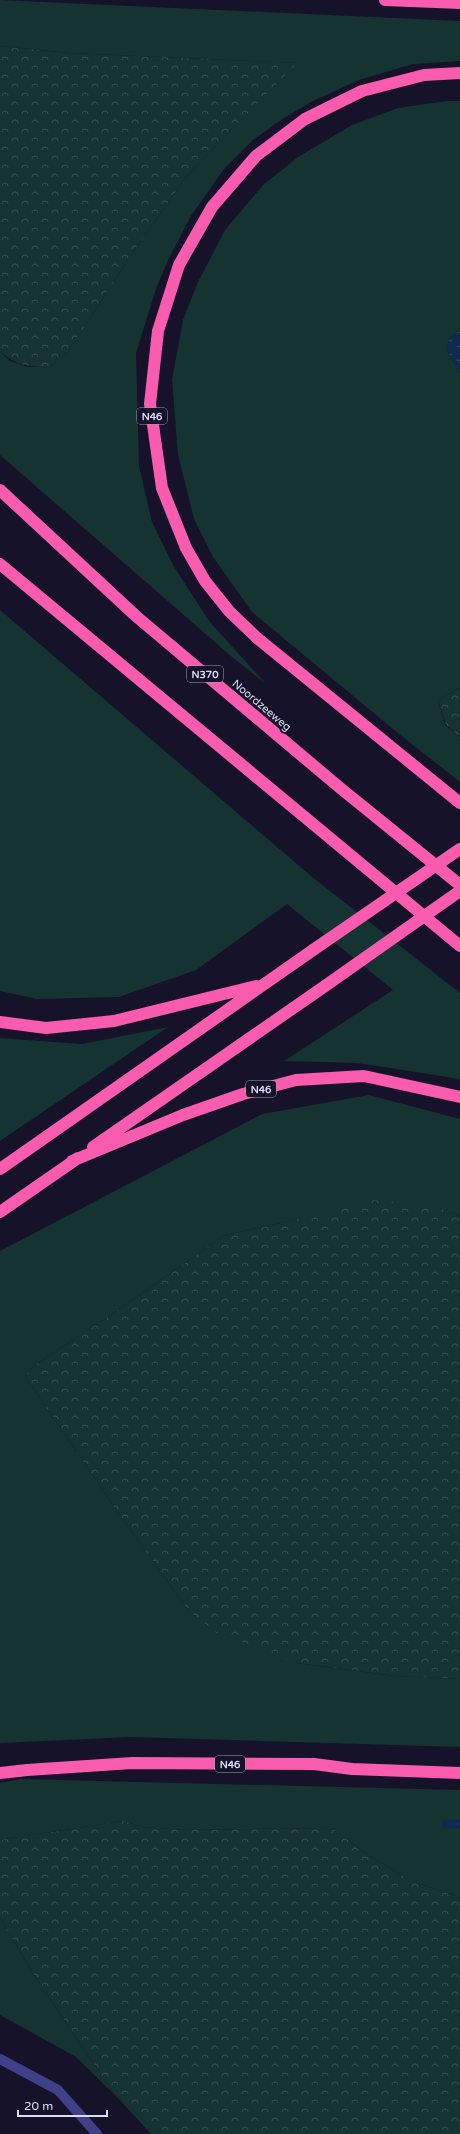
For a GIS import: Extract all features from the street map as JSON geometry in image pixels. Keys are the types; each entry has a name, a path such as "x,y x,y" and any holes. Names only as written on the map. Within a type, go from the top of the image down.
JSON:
{"highway":[{"path":"385,0 460,3"},
{"name":"N46","path":"460,73 424,75 362,91 306,120 256,156 212,207 179,265 158,331 150,404 162,488 186,548 205,581 224,605 257,638 308,681 460,803"},
{"name":"Noordzeeweg","path":"0,490 137,616 339,787 460,885"},
{"path":"0,564 460,946"},
{"path":"0,1169 263,984 460,849"},
{"name":"N46","path":"0,1212 460,891"},
{"path":"0,1022 46,1028 114,1021 263,984"},
{"name":"N46","path":"72,1162 183,1115 243,1094 296,1080 364,1076 460,1097"},
{"name":"N46","path":"0,1773 132,1764 314,1764 352,1769 460,1773"}],"lane":[{"path":"0,2060 58,2090 97,2134"}],"green space":[{"path":"0,0 460,21 460,61 413,64 359,80 311,102 284,118 253,140 224,169 191,216 169,258 157,286 136,353 139,466 152,522 173,565 209,621 266,684 232,657 0,455 0,351 10,361 28,367 49,367 68,352 135,249 186,177 296,63 69,53 0,46"},
{"path":"0,46 69,53 297,63 186,177 135,249 68,352 49,367 23,365 12,360 0,351"},
{"path":"447,101 460,101 460,330 449,339 446,349 460,373 460,688 438,700 445,725 460,737 460,782 399,734 252,612 213,557 194,519 178,455 172,379 183,320 198,282 225,230 263,185 298,157 352,125 398,108"},
{"path":"0,610 311,876 460,993 460,1080 357,1063 284,1061 393,990 287,904 196,970 119,997 37,999 0,991"},
{"path":"460,688 460,737 446,725 438,700"},
{"path":"168,1027 0,1141 0,1038 82,1044"},
{"path":"369,1095 460,1119 460,1216 437,1207 295,1220 225,1235 121,1308 34,1366 25,1376 119,1514 189,1611 297,1663 394,1676 460,1679 460,1747 131,1737 0,1743 0,1251 262,1114"},
{"path":"373,1200 437,1207 460,1216 460,1679 394,1676 297,1663 217,1633 189,1611 119,1514 25,1376 34,1366 121,1308 225,1235 295,1220"},
{"path":"21,1779 460,1790 460,1897 411,1881 368,1855 332,1828 188,1830 142,1827 123,1821 0,1840 0,1783"},
{"path":"123,1821 142,1827 188,1830 332,1828 368,1855 411,1881 460,1897 460,2134 160,2134 112,2091 34,1975 0,1918 0,1840"},
{"path":"0,1918 34,1975 112,2091 160,2134 151,2134 119,2099 76,2057 0,2015"}],"water":[{"path":"460,330 460,373 446,349 449,339"}],"waterway":[{"path":"446,1824 460,1824"}]}
